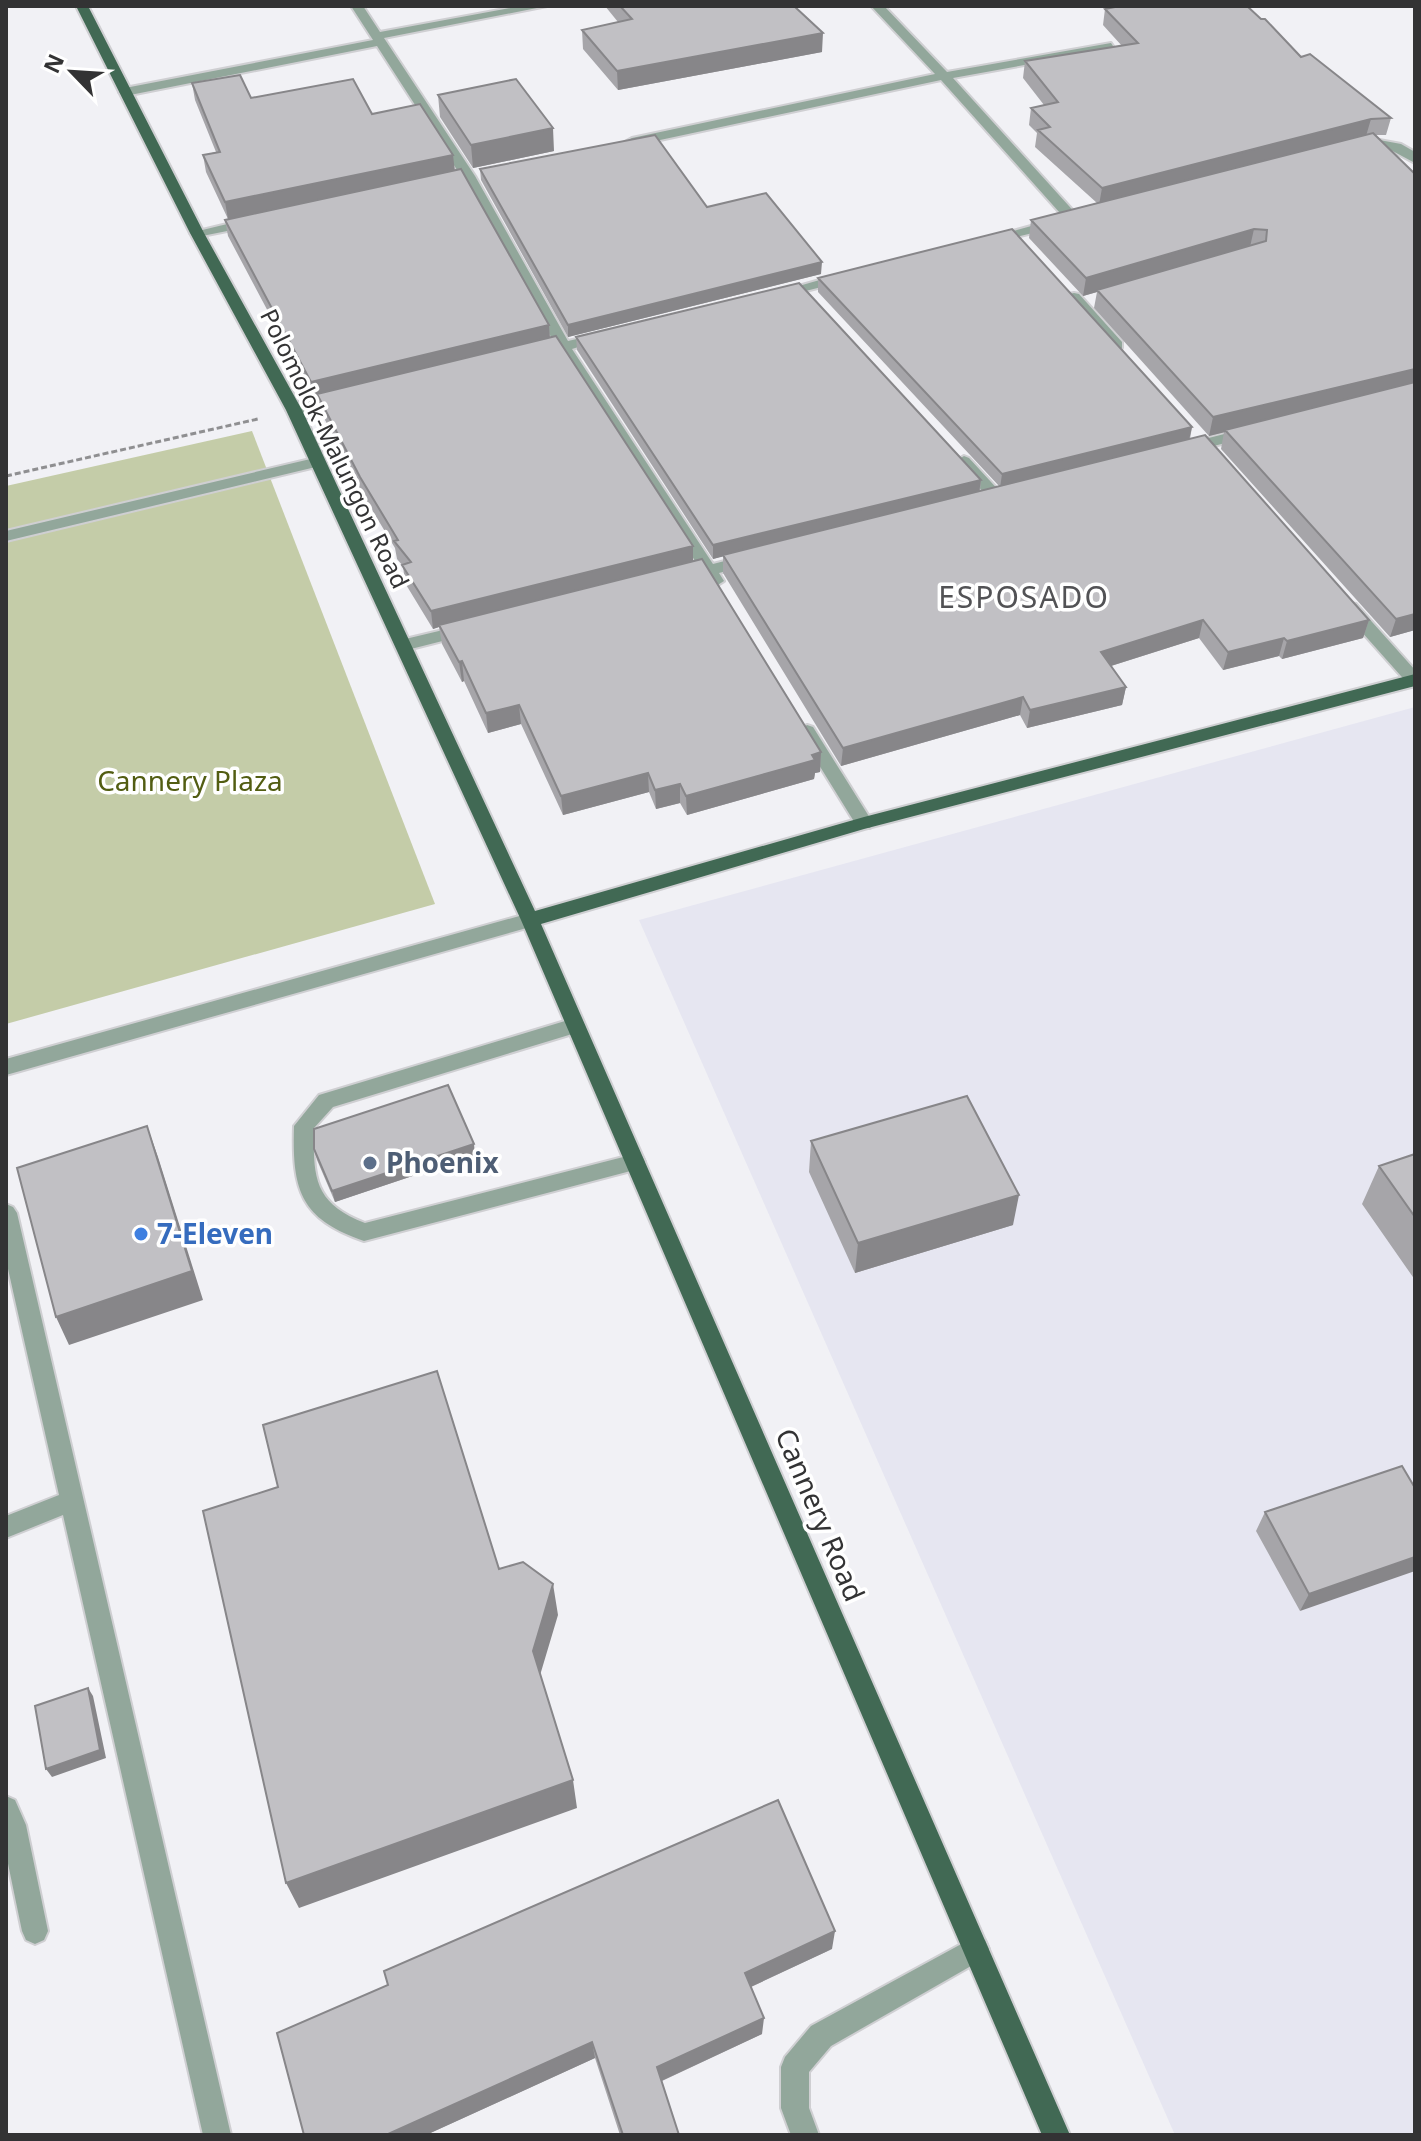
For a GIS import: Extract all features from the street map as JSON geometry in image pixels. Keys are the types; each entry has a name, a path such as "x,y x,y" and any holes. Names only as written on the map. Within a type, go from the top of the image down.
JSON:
{"main road":[{"name":"Polomolok-Malungon Road","path":"82,6 197,233 294,410 530,920"},
{"path":"530,920 864,823 1415,681"},
{"name":"Cannery Road","path":"530,920 1056,2135"}],"street":[{"path":"357,6 468,176 564,347 725,597"},
{"path":"125,92 541,6"},
{"path":"877,6 1080,217 1018,238 983,241"},
{"path":"622,144 944,76 1107,46"},
{"path":"1337,150 1378,143 1406,150 1415,159"},
{"path":"197,233 272,218"},
{"path":"758,299 809,293 863,272"},
{"path":"1061,284 1088,302 1127,356"},
{"path":"519,357 624,332"},
{"path":"294,410 354,396"},
{"path":"1175,451 1265,429"},
{"path":"953,450 996,497"},
{"path":"6,536 319,462"},
{"path":"663,581 770,554"},
{"path":"1341,597 1415,681"},
{"path":"403,645 480,626"},
{"path":"799,716 864,823"},
{"path":"6,1067 530,920"},
{"path":"575,1026 326,1101 304,1126 303,1175 316,1207 338,1224 364,1232 635,1162"},
{"path":"6,1213 217,2135"},
{"path":"6,1527 71,1501"},
{"path":"6,1809 13,1825 35,1931"},
{"path":"805,2135 795,2108 795,2067 821,2036 976,1949"}],"path":[{"path":"6,476 294,410"}],"shaded area":[{"path":"1415,707 1415,2135 1175,2135 639,920"}],"green space":[{"name":"Cannery Plaza","path":"252,431 435,904 6,1024 6,486"}],"building":[{"path":"620,6 794,6 823,33 617,71 582,30 632,19"},
{"path":"1120,6 1247,6 1265,19 1301,57 1310,54 1391,118 1371,119 1102,188 1038,130 1050,127 1031,108 1058,102 1025,61 1138,43 1105,9"},
{"path":"240,75 251,98 353,79 372,114 420,104 453,155 225,202 203,155 220,152 192,83"},
{"path":"516,79 553,128 471,145 438,95"},
{"path":"1373,133 1415,174 1415,369 1213,417 1097,290 1266,241 1267,230 1254,229 1086,278 1031,220"},
{"path":"655,135 707,207 766,193 822,262 568,325 480,169"},
{"path":"461,169 549,325 311,382 225,220"},
{"path":"1012,229 1192,427 1002,474 818,278"},
{"path":"799,283 981,480 713,545 576,337"},
{"path":"556,336 693,546 431,611 402,565 411,562 394,541 398,540 360,477 317,394"},
{"path":"1415,382 1415,614 1396,619 1225,430"},
{"path":"1205,435 1369,620 1228,652 1203,620 1101,652 1126,687 1030,710 1023,697 843,748 723,555"},
{"path":"702,559 821,752 812,755 815,760 686,796 680,784 655,790 648,773 561,796 519,705 486,713 462,661 459,662 439,625"},
{"path":"448,1085 474,1144 332,1191 314,1149 314,1129"},
{"path":"967,1096 1019,1195 858,1243 811,1141"},
{"path":"147,1126 192,1271 56,1317 17,1168"},
{"path":"1415,1154 1415,1217 1379,1166"},
{"path":"437,1371 499,1569 523,1562 553,1584 533,1651 573,1780 286,1883 203,1511 278,1487 263,1425"},
{"path":"1402,1466 1415,1488 1415,1557 1309,1594 1265,1512"},
{"path":"88,1688 100,1750 46,1769 35,1706"},
{"path":"778,1800 835,1931 745,1973 764,2018 657,2067 679,2135 623,2135 592,2042 386,2135 304,2135 277,2033 388,1985 384,1971"}],"place":[{"name":"Phoenix","path":"370,1163"},
{"name":"7-Eleven","path":"141,1234"}],"district":[{"name":"ESPOSADO","path":"1024,598"}]}
